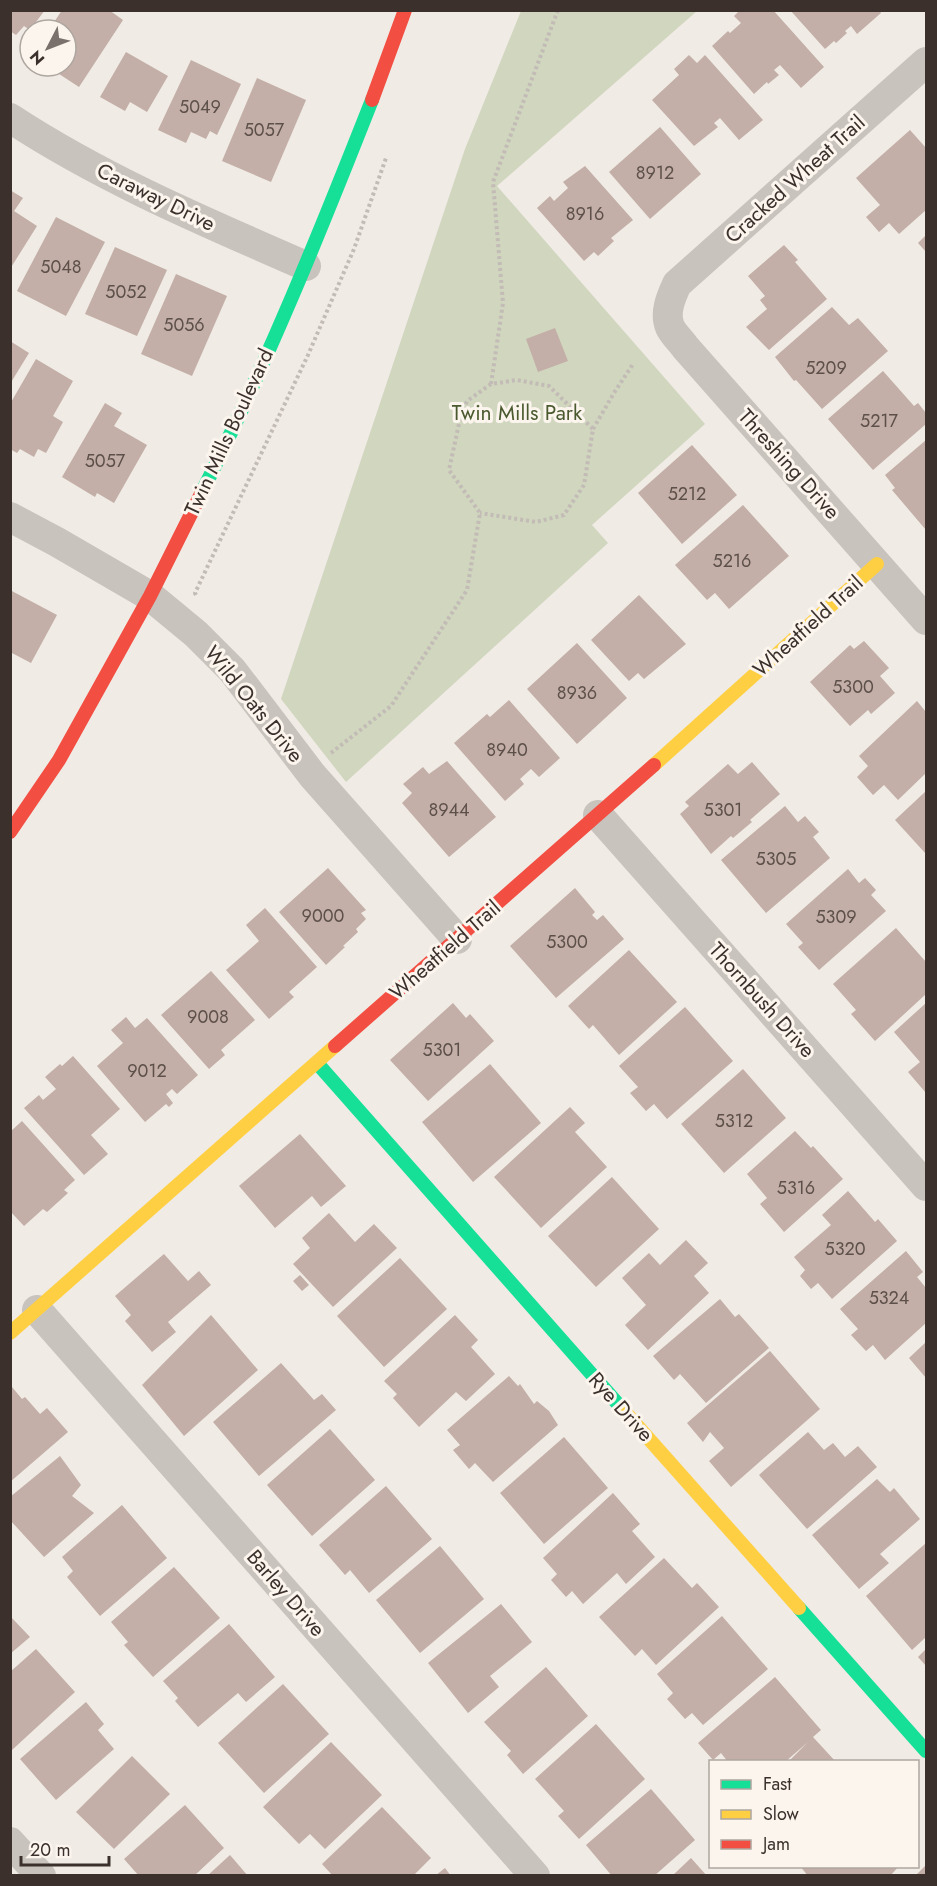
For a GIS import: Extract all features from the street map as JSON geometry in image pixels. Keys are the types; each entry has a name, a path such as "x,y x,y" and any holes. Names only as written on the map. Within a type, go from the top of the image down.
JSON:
{"street":[{"name":"Twin Mills Boulevard","path":"10,832 59,760 150,596 231,434 306,266 373,98 405,10"},
{"name":"Cracked Wheat Trail","path":"669,300 677,284 927,62"},
{"name":"Caraway Drive","path":"10,118 45,141 163,203 306,266"},
{"name":"Threshing Drive","path":"669,300 670,327 685,347 927,620"},
{"name":"Wild Oats Drive","path":"10,517 150,596 196,634 232,670 312,775 457,939"},
{"name":"Wheatfield Trail","path":"10,1333 598,815 877,564"},
{"name":"Thornbush Drive","path":"598,815 927,1186"},
{"name":"Rye Drive","path":"317,1063 927,1751"},
{"name":"Barley Drive","path":"37,1310 535,1875"},
{"path":"10,1842 41,1875"}],"path":[{"path":"491,384 503,303 493,182 558,10"},
{"path":"593,429 549,386 517,380 491,384 467,400 460,419 449,470 480,513 536,522 564,515 584,485 593,429 633,364"},
{"path":"326,747 332,754 391,706 467,590 480,513"},
{"path":"195,593 202,602"}],"green space":[{"name":"Twin Mills Park","path":"521,11 697,11 497,186 705,424 592,525 608,543 346,782 281,699 465,149"}],"building":[{"path":"10,10 45,10 39,18 18,18 18,33 16,35 10,31"},
{"path":"62,10 109,10 123,20 79,87 65,78 78,78 78,18 57,18"},
{"path":"740,10 773,10 824,67 801,88 780,65 774,70 779,75 754,94 712,46 728,31 730,33 741,23 734,16"},
{"path":"790,10 879,10 881,13 857,34 851,26 836,43 834,41 825,49"},
{"path":"126,52 168,76 147,112 130,102 125,111 100,97"},
{"path":"689,55 697,63 705,55 763,120 739,140 720,118 714,123 718,127 694,146 652,100 679,75 674,69"},
{"path":"191,60 241,84 217,135 210,131 206,139 191,132 186,143 158,130"},
{"path":"257,78 306,100 271,182 222,161"},
{"path":"660,127 701,174 650,219 609,172"},
{"path":"910,130 926,148 926,210 899,234 889,223 879,232 866,217 880,205 856,178"},
{"path":"585,166 633,220 611,238 614,241 598,256 594,252 584,261 537,208 550,196 554,201 568,188 563,182"},
{"path":"10,190 23,198 14,211 37,226 10,269"},
{"path":"56,217 105,242 66,316 17,291"},
{"path":"926,235 926,252 918,243"},
{"path":"784,245 798,260 795,262 827,299 769,350 746,327 767,309 760,300 765,296 748,276"},
{"path":"115,247 167,270 137,336 85,314"},
{"path":"176,274 227,296 192,376 141,354"},
{"path":"832,307 849,325 858,318 888,351 822,409 796,380 794,381 775,357"},
{"path":"555,328 568,361 538,372 526,339"},
{"path":"10,341 29,353 10,384"},
{"path":"36,359 73,381 53,416 63,422 46,453 38,449 34,457 20,449 17,453 10,449 10,404"},
{"path":"883,371 914,406 918,403 926,413 926,424 873,470 828,419"},
{"path":"105,403 122,413 114,426 147,445 114,503 97,493 95,497 62,477"},
{"path":"926,440 926,530 892,490 895,488 885,475"},
{"path":"692,445 737,495 682,544 638,493"},
{"path":"743,505 789,556 729,609 715,593 707,600 675,565"},
{"path":"10,590 57,615 31,663 10,652"},
{"path":"639,595 686,644 644,679 638,673 629,681 591,640"},
{"path":"864,641 889,668 880,676 895,693 871,714 868,710 850,726 810,682 850,645 854,649"},
{"path":"577,643 627,698 577,744 527,689"},
{"path":"509,700 560,758 539,777 531,769 520,779 524,784 505,801 454,743 487,714 490,717"},
{"path":"917,701 926,712 926,773 898,800 884,785 873,795 857,777 868,766 859,756"},
{"path":"447,761 496,817 449,857 402,803 412,793 403,784 423,767 429,774"},
{"path":"752,762 780,794 750,820 752,822 733,838 731,836 711,854 680,814 689,806 685,802 728,764 738,774"},
{"path":"926,791 926,854 895,820"},
{"path":"785,806 798,822 805,816 819,832 813,837 830,858 766,913 721,860"},
{"path":"328,868 366,910 361,913 366,919 356,929 358,932 343,946 345,947 326,965 279,912"},
{"path":"848,869 859,883 865,878 876,890 871,895 886,911 819,970 798,947 803,943 786,924"},
{"path":"575,888 595,912 592,915 597,920 603,915 624,939 556,998 510,946"},
{"path":"265,908 317,967 289,992 294,997 269,1019 226,970 259,941 246,925"},
{"path":"896,928 926,962 926,994 875,1041 851,1014 856,1010 833,984"},
{"path":"629,950 677,1002 619,1055 593,1025 589,1029 568,1006"},
{"path":"211,971 255,1020 221,1050 225,1055 209,1069 161,1015"},
{"path":"453,1003 466,1018 470,1014 494,1041 428,1101 390,1060"},
{"path":"926,1003 926,1093 908,1072 920,1062 894,1032"},
{"path":"685,1007 733,1061 667,1119 654,1104 646,1111 630,1093 638,1087 619,1066"},
{"path":"126,1017 135,1028 147,1018 198,1075 177,1094 172,1089 166,1094 173,1103 169,1107 166,1104 145,1122 97,1066 123,1043 111,1030"},
{"path":"73,1056 120,1109 91,1135 108,1154 84,1175 24,1108 39,1095 43,1100 56,1089 45,1077"},
{"path":"490,1064 541,1123 473,1182 422,1122"},
{"path":"743,1069 786,1118 724,1173 681,1124"},
{"path":"570,1107 585,1123 575,1132 607,1167 541,1228 494,1177"},
{"path":"22,1121 75,1180 64,1190 68,1193 47,1212 43,1209 24,1226 10,1211 10,1132"},
{"path":"795,1131 811,1148 813,1146 843,1179 784,1232 760,1204 767,1198 747,1174"},
{"path":"300,1134 346,1186 321,1207 312,1196 275,1228 239,1186"},
{"path":"612,1177 659,1229 596,1287 548,1236"},
{"path":"848,1191 875,1222 878,1219 897,1241 832,1299 818,1283 811,1289 800,1276 805,1270 794,1257 831,1225 822,1215"},
{"path":"329,1213 355,1242 374,1224 397,1248 333,1307 293,1264 310,1248 302,1238"},
{"path":"686,1240 708,1263 694,1276 709,1293 648,1350 625,1325 646,1305 622,1278 649,1253 660,1265"},
{"path":"906,1251 923,1272 917,1277 926,1288 926,1323 885,1360 873,1345 866,1351 851,1335 858,1329 840,1309"},
{"path":"164,1254 188,1281 199,1271 211,1285 168,1322 176,1332 152,1352 125,1321 131,1315 115,1296"},
{"path":"400,1258 447,1309 384,1367 337,1316"},
{"path":"300,1275 309,1285 302,1291 293,1281"},
{"path":"720,1299 735,1317 739,1314 769,1348 706,1403 680,1374 674,1380 653,1356"},
{"path":"211,1315 258,1370 184,1436 142,1385"},
{"path":"455,1315 478,1340 471,1347 495,1374 466,1401 456,1392 419,1427 393,1398 397,1394 384,1381"},
{"path":"926,1342 926,1378 909,1358"},
{"path":"770,1351 820,1409 731,1487 709,1461 724,1448 710,1432 703,1442 687,1423"},
{"path":"281,1363 314,1400 322,1394 336,1410 259,1476 213,1422"},
{"path":"509,1376 518,1386 520,1384 534,1404 537,1401 549,1411 558,1425 493,1482 475,1463 469,1469 453,1450 460,1445 447,1430"},
{"path":"12,1387 22,1399 25,1397 40,1414 47,1408 68,1432 10,1482"},
{"path":"330,1429 375,1480 312,1536 267,1485"},
{"path":"808,1432 824,1450 833,1443 845,1457 858,1446 877,1467 807,1529 759,1475"},
{"path":"564,1437 608,1488 544,1544 500,1493"},
{"path":"60,1456 81,1485 72,1496 94,1513 44,1557 10,1520 10,1497"},
{"path":"877,1479 890,1492 894,1488 920,1519 880,1554 889,1563 859,1589 812,1535"},
{"path":"386,1486 432,1539 369,1593 350,1570 345,1575 319,1545"},
{"path":"613,1493 640,1524 632,1531 655,1557 626,1584 617,1573 583,1604 572,1591 566,1597 551,1580 557,1574 543,1558"},
{"path":"122,1505 167,1558 100,1616 67,1577 73,1571 62,1557"},
{"path":"926,1543 926,1637 912,1650 866,1596"},
{"path":"440,1546 484,1599 420,1653 376,1600"},
{"path":"664,1558 692,1588 697,1583 719,1607 656,1665 642,1649 635,1656 599,1617"},
{"path":"174,1567 220,1618 153,1677 124,1645 128,1642 111,1622"},
{"path":"501,1604 532,1642 490,1676 499,1687 468,1713 428,1663"},
{"path":"10,1616 30,1637 10,1654"},
{"path":"722,1616 768,1669 703,1725 692,1713 685,1719 667,1699 673,1693 657,1674"},
{"path":"229,1624 275,1677 246,1702 238,1693 198,1727 175,1701 178,1698 163,1681"},
{"path":"36,1649 75,1692 12,1750 10,1672"},
{"path":"926,1649 926,1666 918,1657"},
{"path":"546,1667 588,1716 523,1774 507,1755 511,1751 484,1722"},
{"path":"775,1677 821,1730 813,1737 834,1760 790,1760 808,1742 787,1760 726,1760 721,1753 713,1760 698,1743"},
{"path":"283,1684 329,1734 264,1793 218,1743"},
{"path":"86,1702 104,1724 98,1730 114,1749 56,1800 20,1759"},
{"path":"596,1724 645,1779 579,1839 558,1816 564,1811 535,1779"},
{"path":"331,1742 382,1795 325,1849 310,1834 299,1844 263,1807"},
{"path":"132,1756 170,1794 114,1849 76,1812"},
{"path":"651,1789 695,1840 654,1876 612,1876 586,1845"},
{"path":"185,1805 224,1848 194,1876 139,1876 124,1859"},
{"path":"382,1807 431,1858 413,1876 333,1876 322,1864"},
{"path":"230,1855 248,1876 207,1876"},
{"path":"691,1858 707,1876 672,1876"},
{"path":"926,1865 926,1876 915,1876"},
{"path":"445,1868 451,1876 435,1876"},
{"path":"802,1868 897,1868 890,1876 808,1876"}],"traffic: fast":[{"path":"203,490 292,297 372,100"},
{"path":"317,1063 625,1412"},
{"path":"799,1608 926,1751"}],"traffic: slow":[{"path":"654,765 877,564"},
{"path":"10,1333 335,1046"},
{"path":"625,1412 799,1608"}],"traffic: jam":[{"path":"372,100 405,10"},
{"path":"10,832 59,760 150,596 203,490"},
{"path":"335,1046 654,765"}]}
